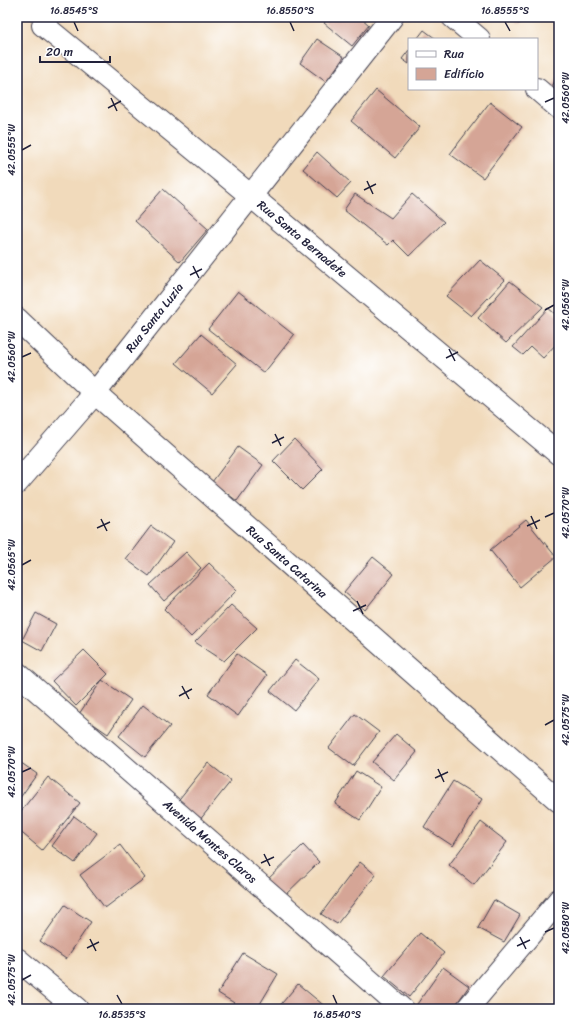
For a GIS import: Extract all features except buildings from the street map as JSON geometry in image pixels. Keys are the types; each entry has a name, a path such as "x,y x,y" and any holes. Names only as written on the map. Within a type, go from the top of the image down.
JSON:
{"street":[{"name":"Rua Santa Luzia","path":"17,483 95,393 392,17"},
{"path":"453,17 478,38"},
{"name":"Rua Santa Bernadete","path":"43,24 559,454"},
{"path":"538,90 559,108"},
{"name":"Rua Santa Catarina","path":"17,319 95,393 559,802"},
{"name":"Avenida Montes Claros","path":"17,673 402,1009"},
{"path":"467,1009 559,900"},
{"path":"17,959 77,1009"}]}
